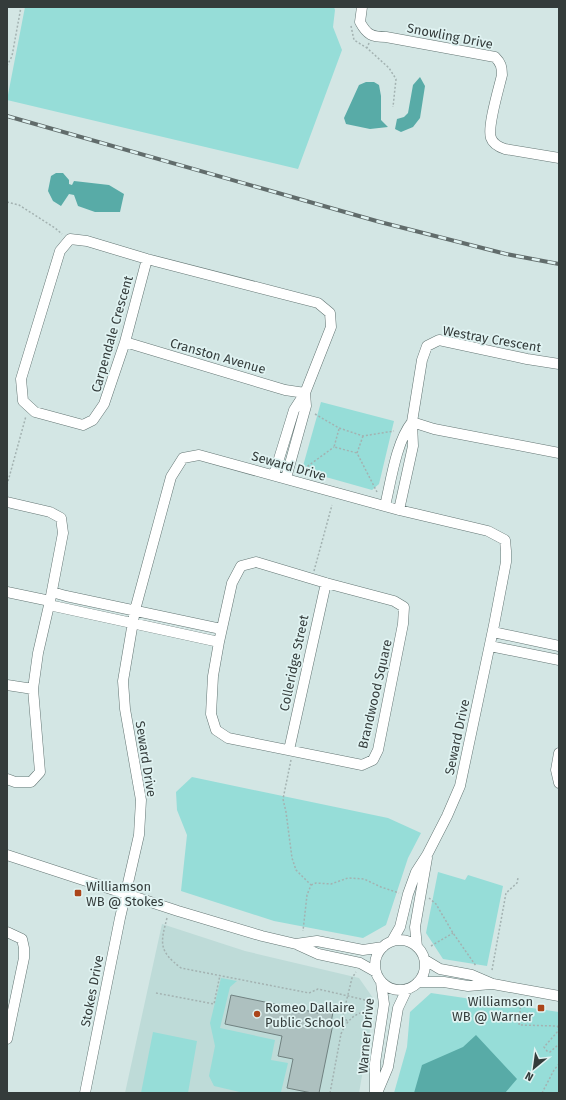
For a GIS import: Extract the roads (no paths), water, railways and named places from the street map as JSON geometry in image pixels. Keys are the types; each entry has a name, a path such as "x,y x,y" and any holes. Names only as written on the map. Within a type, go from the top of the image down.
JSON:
{"street":[{"name":"Snowling Drive","path":"362,7 360,22 364,31 372,35 495,57 499,61 502,68 502,76 490,127 491,138 498,147 559,158"},
{"name":"Carpendale Crescent","path":"70,239 87,241 147,259 125,342 104,404 93,420 83,425 35,412 23,402 21,379 60,252 70,239"},
{"path":"147,259 318,303 330,313 331,327 305,393 294,410 274,475"},
{"name":"Westray Crescent","path":"398,510 413,446 412,422 422,360 427,346 439,340 527,359 559,364"},
{"name":"Cranston Avenue","path":"125,342 285,390 305,393"},
{"path":"286,478 306,406 305,393"},
{"path":"412,422 434,429 559,453"},
{"name":"Westray Crescent","path":"385,506 400,442 412,422"},
{"name":"Seward Drive","path":"126,894 139,835 141,800 125,709 123,681 135,610 171,477 183,458 199,455 398,510 488,531 504,540 506,562 493,632 460,786 428,854 416,872 408,894 400,927 392,941"},
{"path":"7,502 50,512 61,518 63,533 51,599 38,653 33,689 40,772 31,782 15,782 7,779"},
{"name":"Brandwood Square","path":"256,562 326,583 394,600 404,607 404,624 378,750 373,760 362,765 228,738 216,730 211,714 213,676 218,642 232,583 241,566 256,562"},
{"name":"Colleridge Street","path":"291,750 326,583"},
{"path":"7,592 135,610 221,629"},
{"path":"51,599 133,623 218,642"},
{"path":"493,632 559,646"},
{"path":"490,646 559,660"},
{"path":"7,685 33,689"},
{"path":"559,753 556,770 559,783"},
{"name":"Seward Drive","path":"417,947 415,927 428,854"},
{"path":"7,855 170,908 262,936 296,944 318,954 360,963 376,972"},
{"name":"Stokes Drive","path":"85,1093 126,894"},
{"path":"7,932 22,939 24,948 24,958 7,1039"},
{"path":"296,944 317,941 363,950 383,947"},
{"path":"425,960 424,972 418,982 407,990 393,989 381,982 376,972 376,958 383,947 392,941 405,941 417,947 425,960 440,969 472,975 493,984 559,996"},
{"name":"Warner Drive","path":"376,1093 375,1063 383,1007 381,982"},
{"path":"418,982 444,982 468,986 493,984"},
{"name":"Warner Drive","path":"376,1093 388,1067 398,1008 407,990"}],"railway":[{"path":"7,116 380,222 506,254 559,264"}],"place":[{"name":"Williamson WB @ Stokes","path":"78,893"},
{"name":"Williamson WB @ Warner","path":"541,1008"},
{"name":"Romeo Dallaire Public School","path":"257,1014"}]}
